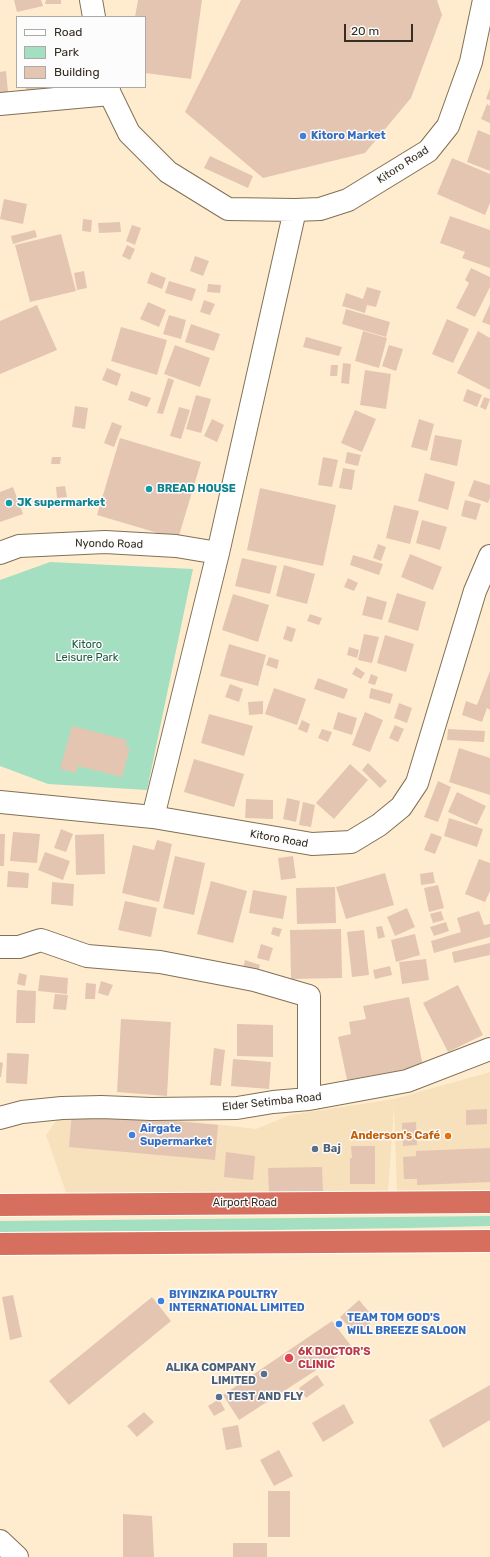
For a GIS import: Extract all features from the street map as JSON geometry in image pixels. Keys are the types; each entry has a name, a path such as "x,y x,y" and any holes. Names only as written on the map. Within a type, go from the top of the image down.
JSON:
{"highway":[{"name":"Airport Road","path":"0,1205 490,1202"},
{"path":"0,1244 490,1241"}],"street":[{"path":"91,0 94,16"},
{"name":"Kitoro Road","path":"109,91 130,133 168,172 228,208 295,210 320,209 348,200 428,151 448,126 471,62 484,0"},
{"path":"0,104 109,91"},
{"path":"152,817 218,553 295,210"},
{"name":"Nyondo Road","path":"0,553 19,546 105,542 176,546 218,553"},
{"name":"Kitoro Road","path":"0,802 152,817 312,844 351,842 379,825 401,807 417,783 475,591 490,556"},
{"path":"0,947 19,947 41,940 87,956 160,962 254,980 309,996 309,1099"},
{"name":"Elder Setimba Road","path":"0,1118 22,1112 62,1108 237,1108 273,1102 309,1099 407,1081 490,1049"},
{"path":"0,1541 17,1557"}],"shaded area":[{"path":"490,1072 490,1193 397,1193 394,1106 388,1193 70,1204 46,1135 67,1106 256,1129 290,1115 394,1099"}],"green space":[{"name":"Kitoro Leisure Park","path":"50,562 193,569 147,790 48,784 0,766 0,580"},
{"path":"490,1216 490,1226 268,1230 0,1232 0,1221"}],"building":[{"path":"14,0 41,0 43,6 17,12"},
{"path":"46,0 61,0 61,4 45,4"},
{"path":"138,0 202,0 191,79 146,73 146,16 135,16"},
{"path":"241,0 437,0 442,15 411,98 365,153 263,178 185,112"},
{"path":"6,71 8,92 0,93 0,72"},
{"path":"26,88 51,88 26,92"},
{"path":"490,88 490,100 486,99"},
{"path":"487,104 490,106 490,123 481,119"},
{"path":"478,130 490,135 490,171 467,162"},
{"path":"210,156 253,176 248,188 204,168"},
{"path":"452,158 490,174 490,203 485,215 437,194"},
{"path":"4,199 27,204 23,224 0,219"},
{"path":"450,216 490,230 490,268 462,258 465,252 440,243"},
{"path":"83,219 92,220 91,232 82,231"},
{"path":"120,222 121,232 99,233 98,223"},
{"path":"132,225 141,228 135,245 126,241"},
{"path":"35,230 37,237 13,244 11,236"},
{"path":"61,234 76,291 30,302 15,245"},
{"path":"127,245 135,249 130,260 122,256"},
{"path":"195,256 209,261 203,276 190,271"},
{"path":"471,268 490,277 490,287 475,317 456,308 469,283 465,280"},
{"path":"84,271 87,288 77,290 74,273"},
{"path":"151,272 166,278 162,289 147,283"},
{"path":"169,281 196,289 192,301 165,293"},
{"path":"208,284 221,285 220,293 207,292"},
{"path":"367,287 381,291 376,307 367,305 365,313 342,306 346,293 363,299"},
{"path":"204,300 215,304 210,315 200,312"},
{"path":"148,302 166,310 159,327 140,319"},
{"path":"490,304 490,325 482,322"},
{"path":"37,305 57,350 0,374 0,321"},
{"path":"346,309 390,322 386,337 342,324"},
{"path":"169,315 186,320 181,339 163,334"},
{"path":"447,319 469,329 453,363 432,354"},
{"path":"191,324 220,334 214,351 185,342"},
{"path":"121,327 167,340 157,375 111,361"},
{"path":"363,331 387,338 379,368 355,361"},
{"path":"478,331 490,338 490,390 457,373"},
{"path":"306,337 342,347 339,356 303,347"},
{"path":"175,345 210,358 200,387 164,374"},
{"path":"389,345 403,349 396,371 382,366"},
{"path":"343,363 351,364 349,384 341,383"},
{"path":"331,365 338,365 337,376 330,376"},
{"path":"107,368 121,374 117,386 102,380"},
{"path":"365,370 391,374 386,409 360,405"},
{"path":"168,378 174,380 163,414 157,413"},
{"path":"467,389 482,395 477,407 463,401"},
{"path":"131,391 151,398 147,407 128,400"},
{"path":"196,395 211,399 201,433 186,429"},
{"path":"484,397 490,399 486,410 480,407"},
{"path":"75,406 88,408 85,429 72,427"},
{"path":"179,407 190,410 181,439 170,436"},
{"path":"355,410 376,419 362,452 341,443"},
{"path":"212,419 224,425 217,442 204,436"},
{"path":"419,419 434,424 427,451 411,447"},
{"path":"112,422 122,426 114,447 104,443"},
{"path":"435,435 462,440 457,466 430,460"},
{"name":"BREAD HOUSE","path":"120,438 201,462 178,539 97,515"},
{"path":"347,452 361,455 358,466 345,463"},
{"path":"52,457 61,457 60,464 51,464"},
{"path":"323,457 338,460 332,487 318,485"},
{"path":"343,468 355,470 352,490 339,488"},
{"path":"425,473 455,482 448,510 418,501"},
{"path":"474,480 490,485 490,498 488,503 468,496"},
{"path":"65,486 67,497 57,498 56,487"},
{"name":"JK supermarket","path":"13,487 23,514 0,522 0,492"},
{"path":"260,488 336,505 323,566 247,550"},
{"path":"465,500 481,504 476,520 461,516"},
{"path":"394,505 419,511 410,544 386,538"},
{"path":"422,520 447,527 440,550 416,543"},
{"path":"378,544 386,547 381,561 373,558"},
{"path":"410,554 442,567 433,590 401,577"},
{"path":"353,555 383,564 379,575 350,565"},
{"path":"242,558 277,566 270,594 235,586"},
{"path":"284,565 315,574 307,604 276,596"},
{"path":"348,578 358,583 354,591 344,587"},
{"path":"397,593 426,602 418,631 388,622"},
{"path":"233,594 269,605 258,642 222,630"},
{"path":"367,596 387,602 382,620 362,615"},
{"path":"310,614 322,618 319,625 307,621"},
{"path":"287,626 296,629 292,642 283,639"},
{"path":"364,634 379,637 372,663 358,660"},
{"path":"385,635 414,644 406,672 377,663"},
{"path":"229,644 266,655 258,686 220,676"},
{"path":"349,647 359,650 357,658 347,655"},
{"path":"269,657 279,660 277,669 266,665"},
{"path":"356,667 365,673 361,679 352,674"},
{"path":"490,671 490,710 487,708 482,722 462,715 466,701 477,705"},
{"path":"371,674 378,677 375,685 368,683"},
{"path":"318,678 348,689 344,699 314,689"},
{"path":"230,684 243,689 239,702 225,697"},
{"path":"274,688 306,699 297,725 265,714"},
{"path":"371,688 393,694 390,704 369,698"},
{"path":"263,701 263,714 249,715 248,702"},
{"path":"399,703 412,708 407,723 394,718"},
{"path":"338,712 357,718 352,735 333,729"},
{"path":"365,712 383,720 370,752 352,745"},
{"path":"209,714 253,726 244,756 201,743"},
{"path":"302,720 310,724 307,733 298,729"},
{"path":"395,725 404,729 398,742 389,738"},
{"path":"72,726 127,740 126,747 130,748 122,777 78,766 76,773 60,769"},
{"path":"322,729 332,732 328,742 318,738"},
{"path":"448,729 485,731 484,742 447,740"},
{"path":"459,748 490,758 490,795 449,782"},
{"path":"194,759 244,774 234,807 184,792"},
{"path":"368,763 387,781 380,788 362,770"},
{"path":"350,764 368,780 334,819 316,803"},
{"path":"438,781 451,787 438,822 424,817"},
{"path":"457,792 486,806 477,825 448,812"},
{"path":"287,798 300,801 296,822 283,819"},
{"path":"246,799 273,800 273,819 245,818"},
{"path":"303,802 315,805 311,827 299,825"},
{"path":"449,818 483,829 477,847 444,836"},
{"path":"61,829 73,834 66,852 54,848"},
{"path":"13,832 40,834 37,863 10,861"},
{"path":"431,833 442,837 435,854 424,850"},
{"path":"0,834 5,834 4,866 0,866"},
{"path":"104,834 105,874 76,875 75,835"},
{"path":"157,840 172,844 159,902 122,893 133,845 154,850"},
{"path":"45,852 70,861 63,880 38,870"},
{"path":"175,856 205,863 194,915 163,908"},
{"path":"293,856 296,878 281,880 278,858"},
{"path":"479,859 490,863 490,891 485,902 465,894"},
{"path":"8,871 29,873 28,888 7,887"},
{"path":"433,872 435,883 421,885 420,874"},
{"path":"385,873 394,905 346,919 336,887"},
{"path":"211,881 247,891 233,943 197,934"},
{"path":"52,882 74,884 73,906 51,904"},
{"path":"438,885 444,908 429,912 424,888"},
{"path":"335,887 336,923 297,924 296,888"},
{"path":"253,890 287,896 283,919 249,913"},
{"path":"125,901 157,908 151,937 118,930"},
{"path":"407,908 415,927 395,936 387,917"},
{"path":"441,911 444,920 433,923 430,914"},
{"path":"479,911 484,925 490,924 490,937 434,953 431,941 461,932 457,918"},
{"path":"446,922 449,931 434,936 430,927"},
{"path":"382,926 385,937 378,939 376,927"},
{"path":"273,927 282,929 279,937 271,934"},
{"path":"341,929 342,978 291,979 290,930"},
{"path":"364,930 369,975 352,977 347,932"},
{"path":"415,934 420,955 396,962 391,940"},
{"path":"490,943 490,955 454,963 452,952"},
{"path":"261,944 273,948 269,961 257,958"},
{"path":"426,959 429,980 402,984 399,962"},
{"path":"245,960 260,965 258,972 243,968"},
{"path":"390,966 392,975 375,979 373,970"},
{"path":"19,973 27,975 25,986 17,984"},
{"path":"40,975 68,978 67,994 38,991"},
{"path":"101,981 113,985 108,996 98,993"},
{"path":"86,983 96,984 95,999 85,999"},
{"path":"458,985 483,1035 448,1052 423,1003"},
{"path":"17,990 36,991 35,1023 16,1023"},
{"path":"55,994 68,995 66,1010 53,1009"},
{"path":"409,997 423,1066 347,1080 338,1037 351,1034 349,1022 366,1019 363,1006"},
{"path":"121,1019 171,1022 167,1096 117,1092"},
{"path":"237,1024 273,1025 273,1057 237,1056"},
{"path":"214,1048 225,1050 221,1086 210,1085"},
{"path":"7,1053 29,1054 27,1084 6,1083"},
{"path":"233,1059 271,1062 269,1089 231,1086"},
{"path":"0,1062 3,1063 1,1077 0,1077"},
{"path":"487,1109 487,1124 466,1125 466,1110"},
{"path":"72,1112 218,1125 215,1160 69,1147"},
{"path":"416,1122 417,1145 403,1146 402,1123"},
{"path":"351,1146 375,1146 375,1184 350,1184 350,1158 352,1158"},
{"path":"490,1148 490,1182 417,1185 417,1179 404,1179 403,1157 416,1156 416,1151"},
{"path":"226,1152 255,1156 253,1180 224,1177"},
{"path":"322,1167 323,1193 269,1194 268,1168"},
{"path":"13,1295 22,1337 10,1340 2,1297"},
{"path":"152,1297 171,1321 69,1405 49,1381"},
{"path":"359,1300 375,1319 356,1335 340,1317"},
{"path":"332,1321 352,1347 239,1420 223,1395"},
{"path":"317,1375 324,1385 306,1398 299,1388"},
{"path":"490,1385 490,1420 443,1448 429,1420"},
{"path":"219,1399 225,1410 214,1416 208,1406"},
{"path":"344,1404 354,1423 323,1442 312,1423"},
{"path":"144,1412 154,1422 137,1437 127,1426"},
{"path":"238,1425 242,1447 226,1450 222,1428"},
{"path":"279,1450 293,1476 274,1486 260,1460"},
{"path":"268,1491 290,1491 290,1537 268,1537"},
{"path":"123,1514 152,1516 154,1557 123,1557"},
{"path":"233,1543 267,1543 267,1557 233,1557"}],"place":[{"name":"Kitoro Market","path":"303,136"},
{"name":"BREAD HOUSE","path":"149,489"},
{"name":"JK supermarket","path":"9,503"},
{"name":"Airgate Supermarket","path":"132,1135"},
{"name":"Anderson's Café","path":"448,1136"},
{"name":"Baj","path":"315,1149"},
{"name":"BIYINZIKA POULTRY INTERNATIONAL LIMITED","path":"161,1301"},
{"name":"TEAM TOM GOD'S WILL BREEZE SALOON","path":"339,1324"},
{"name":"6K DOCTOR'S CLINIC","path":"289,1358"},
{"name":"ALIKA COMPANY LIMITED","path":"264,1374"},
{"name":"TEST AND FLY","path":"219,1397"}]}
